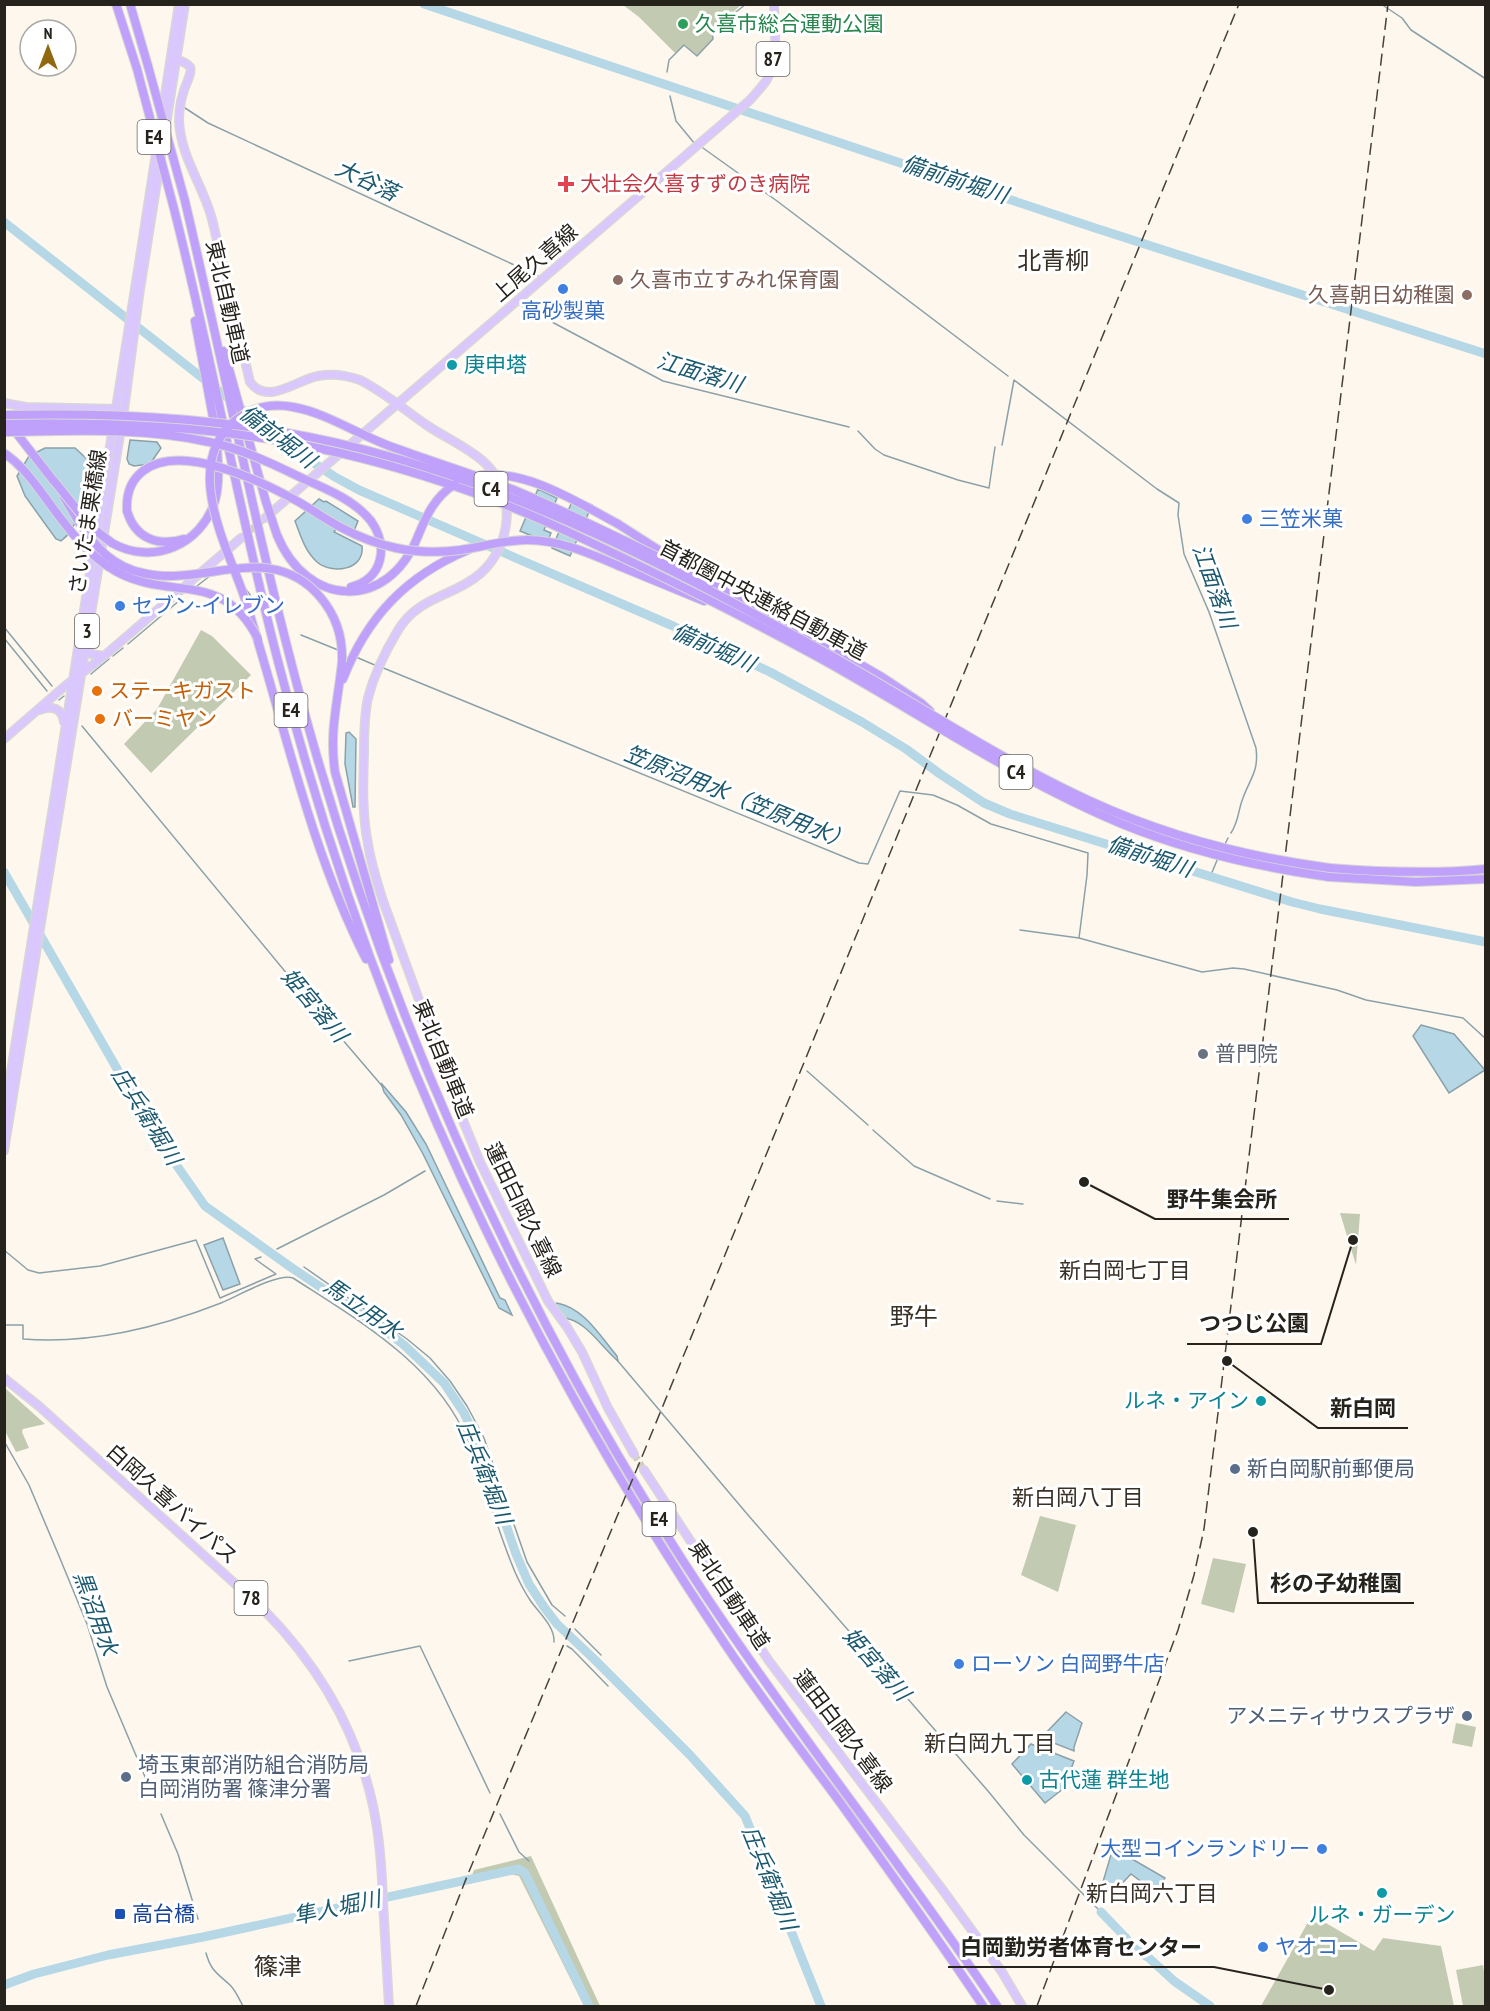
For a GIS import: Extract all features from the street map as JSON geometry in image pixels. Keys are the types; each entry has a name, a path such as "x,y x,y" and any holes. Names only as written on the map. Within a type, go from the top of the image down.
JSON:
{"highway":[{"name":"東北自動車道","path":"116,4 173,205 275,649 303,757 344,882 384,992 422,1086 484,1227 540,1337 655,1537 729,1649 906,1894 983,2007"},
{"name":"東北自動車道","path":"130,4 185,201 279,613 311,734 355,879 395,988 444,1109 484,1199 560,1349 606,1432 706,1595 907,1875 998,2007"},
{"path":"4,422 20,437 91,527 112,543 133,552 161,552 195,535 213,506 218,480 216,435 195,318 193,287"},
{"path":"214,324 232,376 276,535 299,570 317,583 337,590 363,589 382,583 402,566 431,508 446,490 468,479 490,474 528,480 584,506 618,524 711,583"},
{"path":"384,992 359,944 334,886 308,813 258,639 215,514 209,470 216,446 226,429 246,413 272,405 290,406 308,411 385,445 512,489 711,583 849,658 921,703 932,713"},
{"name":"首都圏中央連絡自動車道","path":"4,415 121,415 185,419 276,431 364,449 452,476 543,510 667,569 801,639 1020,765 1090,801 1149,825 1201,842 1264,858 1330,868 1426,872 1485,869"},
{"name":"首都圏中央連絡自動車道","path":"4,422 99,423 186,428 277,440 364,459 449,484 540,519 728,609 825,661 1016,772 1087,808 1159,838 1245,862 1329,877 1416,882 1485,879"},
{"path":"4,432 127,433 182,437 211,442 252,456 318,485 352,504 371,521 381,542 382,555 376,571 363,583 331,588"},
{"path":"4,453 20,465 72,532 102,563 140,581 190,589 220,598 242,613 258,639"},
{"path":"200,529 184,539 167,543 150,540 137,531 127,511 127,495 138,475 152,465 168,461 189,461 216,467 258,482 342,528 397,548 450,551 528,540 568,545 728,609"},
{"path":"54,481 90,539 110,558 127,568 146,574 166,576 238,567 261,567 282,572 301,581 317,593 330,610 340,637 345,663"},
{"path":"395,988 385,944 335,772 333,731 337,698 345,663 370,626 403,589 432,567 475,548"}],"main road":[{"name":"さいたま栗橋線","path":"4,1116 73,681 134,339 134,311 179,4"},
{"name":"さいたま栗橋線","path":"4,1150 40,923 56,839 86,640 120,409 127,334 134,311 149,230 178,60 185,4"},
{"name":"上尾久喜線","path":"264,518 745,104 766,81 771,69 774,49 774,4"},
{"name":"蓮田白岡久喜線","path":"178,60 190,68 181,100 180,135 189,165 206,196 250,382 260,391 273,392 313,377 340,375 365,383 484,462 491,470 505,498 507,519 504,539 494,559 480,574 416,609 397,631 377,671 367,701 364,727 364,788 368,843 383,901 406,968 480,1162 548,1301 582,1352 608,1408 634,1454"},
{"path":"4,403 26,407 120,409"},
{"path":"4,739 241,538"},
{"path":"86,640 88,651 91,654 104,656"},
{"path":"37,711 49,707 59,710 63,715 65,731"},
{"name":"白岡久喜バイパス","path":"4,1378 40,1407 264,1610 306,1658 327,1690 342,1716 362,1765 376,1821 383,1890 389,2007"},
{"name":"蓮田白岡久喜線","path":"644,1470 769,1661 942,1888 1002,1972 1022,2007"}],"green space":[{"name":"久喜市総合運動公園","path":"623,5 741,5 712,31 713,39 697,56 685,45 675,53 639,17"},
{"path":"201,630 212,636 251,675 151,773 124,744 157,709"},
{"path":"1340,1213 1360,1214 1356,1265"},
{"path":"5,1388 45,1424 23,1429 22,1432 29,1448 16,1452 5,1431"},
{"path":"1040,1516 1076,1525 1058,1592 1021,1575"},
{"path":"1213,1558 1246,1564 1234,1613 1201,1604"},
{"path":"1456,1723 1476,1727 1472,1747 1452,1743"},
{"path":"531,1856 600,2006 584,2006 519,1876 509,1874 469,1884 474,1870"},
{"path":"1312,1915 1374,1951 1383,1938 1441,1946 1454,2006 1261,2006"},
{"path":"1483,1965 1485,2006 1463,2006 1456,1970"}],"water":[{"path":"130,440 157,442 161,448 150,464 134,466 129,464 127,459"},
{"path":"45,448 75,448 88,460 78,515 69,534 61,541 56,539 25,496 17,476 29,456"},
{"path":"538,489 557,498 544,530 551,533 547,542 520,531"},
{"path":"574,497 592,505 570,556 552,548"},
{"path":"319,499 358,521 354,531 339,524 334,532 362,546 362,554 353,565 339,569 323,566 309,553 295,521"},
{"path":"349,732 356,739 355,807 353,807 345,764 346,733"},
{"path":"1421,1025 1454,1034 1485,1070 1449,1093 1413,1036"},
{"path":"381,1083 406,1112 426,1144 500,1298 505,1300 512,1315 499,1308 423,1154 401,1115 384,1092"},
{"path":"223,1238 240,1284 223,1290 204,1245"},
{"path":"555,1304 567,1306 583,1317 598,1332 617,1356 618,1361 579,1323 563,1318"},
{"path":"1066,1712 1082,1723 1074,1751 1041,1738"},
{"path":"1031,1744 1074,1761 1064,1788 1045,1803 1012,1764"},
{"path":"1113,1848 1165,1878 1155,1892 1131,1874 1111,1895 1102,1885"}],"waterway":[{"name":"備前前堀川","path":"424,4 1092,227 1486,354"},
{"path":"667,72 669,60 684,45 697,56 713,39 712,31 746,4"},
{"path":"1381,4 1402,18 1411,30 1486,79"},
{"path":"670,96 676,121 695,144"},
{"name":"大谷落","path":"185,108 208,123 538,276"},
{"path":"703,148 777,201 1008,376"},
{"name":"備前堀川","path":"4,222 294,450 335,477 359,490 673,626 770,672 862,722 906,749 984,803 1010,814 1292,902 1486,942"},
{"name":"江面落川","path":"520,305 663,381 849,427"},
{"name":"江面落川","path":"1002,445 1014,380 1157,489 1179,503 1178,515 1184,554 1209,612 1256,748 1255,769 1231,833"},
{"name":"江面落川","path":"858,431 884,455 989,488 995,447"},
{"name":"笠原沼用水（笠原用水）","path":"197,586 211,575"},
{"name":"笠原沼用水（笠原用水）","path":"245,588 253,599"},
{"name":"笠原沼用水（笠原用水）","path":"128,644 180,600"},
{"name":"姫宮落川","path":"4,627 52,686"},
{"name":"笠原沼用水（笠原用水）","path":"301,635 338,650"},
{"name":"笠原沼用水（笠原用水）","path":"4,638 47,691"},
{"name":"笠原沼用水（笠原用水）","path":"113,656 123,648"},
{"name":"笠原沼用水（笠原用水）","path":"356,657 377,666"},
{"name":"笠原沼用水（笠原用水）","path":"91,674 109,659"},
{"name":"笠原沼用水（笠原用水）","path":"381,667 859,863 868,864 900,791 933,795 991,824 1088,853 1079,938"},
{"name":"笠原沼用水（笠原用水）","path":"59,700 64,696"},
{"name":"姫宮落川","path":"82,726 383,1087"},
{"name":"江面落川","path":"1224,846 1228,838"},
{"name":"江面落川","path":"1210,877 1218,858"},
{"name":"庄兵衛堀川","path":"4,872 143,1114 205,1206 382,1328 404,1345 444,1383 464,1413 477,1441 516,1554 529,1584 544,1607 557,1624 690,1755 745,1816 821,2006"},
{"name":"笠原沼用水（笠原用水）","path":"1020,930 1079,938 1202,972 1244,969 1337,990 1366,1000 1463,1018 1486,1039"},
{"path":"807,1071 868,1125"},
{"path":"873,1130 914,1166 990,1199"},
{"path":"277,1249 384,1195 425,1171"},
{"path":"997,1201 1023,1204"},
{"path":"4,1250 28,1270 39,1273 100,1266 196,1240 220,1298 276,1274 255,1259 261,1257"},
{"path":"304,1267 407,1339 430,1358 450,1381 484,1438 527,1562 552,1605 565,1616"},
{"name":"馬立用水","path":"4,1325 23,1325 23,1339 74,1339 124,1332 197,1312 277,1279 293,1278 370,1329 417,1368 438,1390 455,1415 469,1443 515,1572 528,1597 552,1630 554,1642"},
{"name":"姫宮落川","path":"617,1360 1024,1835 1101,1912"},
{"name":"黒沼用水","path":"4,1441 29,1485 59,1556 87,1624 107,1687 154,1798"},
{"path":"575,1629 601,1655"},
{"path":"349,1661 420,1646 490,1793"},
{"name":"馬立用水","path":"567,1646 608,1686"},
{"name":"黒沼用水","path":"161,1814 178,1854 198,1919"},
{"path":"500,1814 519,1852 529,1861"},
{"name":"隼人堀川","path":"4,1985 34,1974 108,1955 203,1937 518,1869 525,1873 589,2006"},
{"name":"姫宮落川","path":"1101,1912 1132,1947 1210,2006"},
{"name":"黒沼用水","path":"206,1953 212,1968 232,1987 243,2006"}],"tunnel":[{"path":"241,538 265,518"},
{"path":"634,1454 644,1470"}],"railway":[{"path":"416,2006 468,1874 646,1447 1239,4"},
{"path":"1037,2006 1178,1630 1204,1529 1388,4"}],"place":[{"name":"久喜市総合運動公園","path":"683,24"},
{"name":"大壮会久喜すずのき病院","path":"566,184"},
{"name":"久喜市立すみれ保育園","path":"618,280"},
{"name":"高砂製菓","path":"563,289"},
{"name":"久喜朝日幼稚園","path":"1467,295"},
{"name":"庚申塔","path":"452,365"},
{"name":"三笠米菓","path":"1247,519"},
{"name":"セブン-イレブン","path":"120,606"},
{"name":"ステーキガスト","path":"97,691"},
{"name":"バーミヤン","path":"100,719"},
{"name":"普門院","path":"1203,1054"},
{"name":"野牛集会所","path":"1084,1182"},
{"name":"つつじ公園","path":"1353,1240"},
{"name":"新白岡","path":"1227,1361"},
{"name":"ルネ・アイン","path":"1261,1401"},
{"name":"新白岡駅前郵便局","path":"1235,1469"},
{"name":"杉の子幼稚園","path":"1253,1532"},
{"name":"ローソン 白岡野牛店","path":"959,1664"},
{"name":"アメニティサウスプラザ","path":"1467,1716"},
{"name":"埼玉東部消防組合消防局 白岡消防署 篠津分署","path":"126,1777"},
{"name":"古代蓮 群生地","path":"1027,1780"},
{"name":"大型コインランドリー","path":"1322,1849"},
{"name":"ルネ・ガーデン","path":"1382,1893"},
{"name":"高台橋","path":"120,1914"},
{"name":"ヤオコー","path":"1263,1947"},
{"name":"白岡勤労者体育センター","path":"1329,1990"}],"district":[{"name":"北青柳","path":"1053,261"},
{"name":"新白岡七丁目","path":"1125,1270"},
{"name":"野牛","path":"914,1317"},
{"name":"新白岡八丁目","path":"1078,1497"},
{"name":"新白岡九丁目","path":"990,1743"},
{"name":"新白岡六丁目","path":"1152,1893"},
{"name":"篠津","path":"278,1967"}]}
